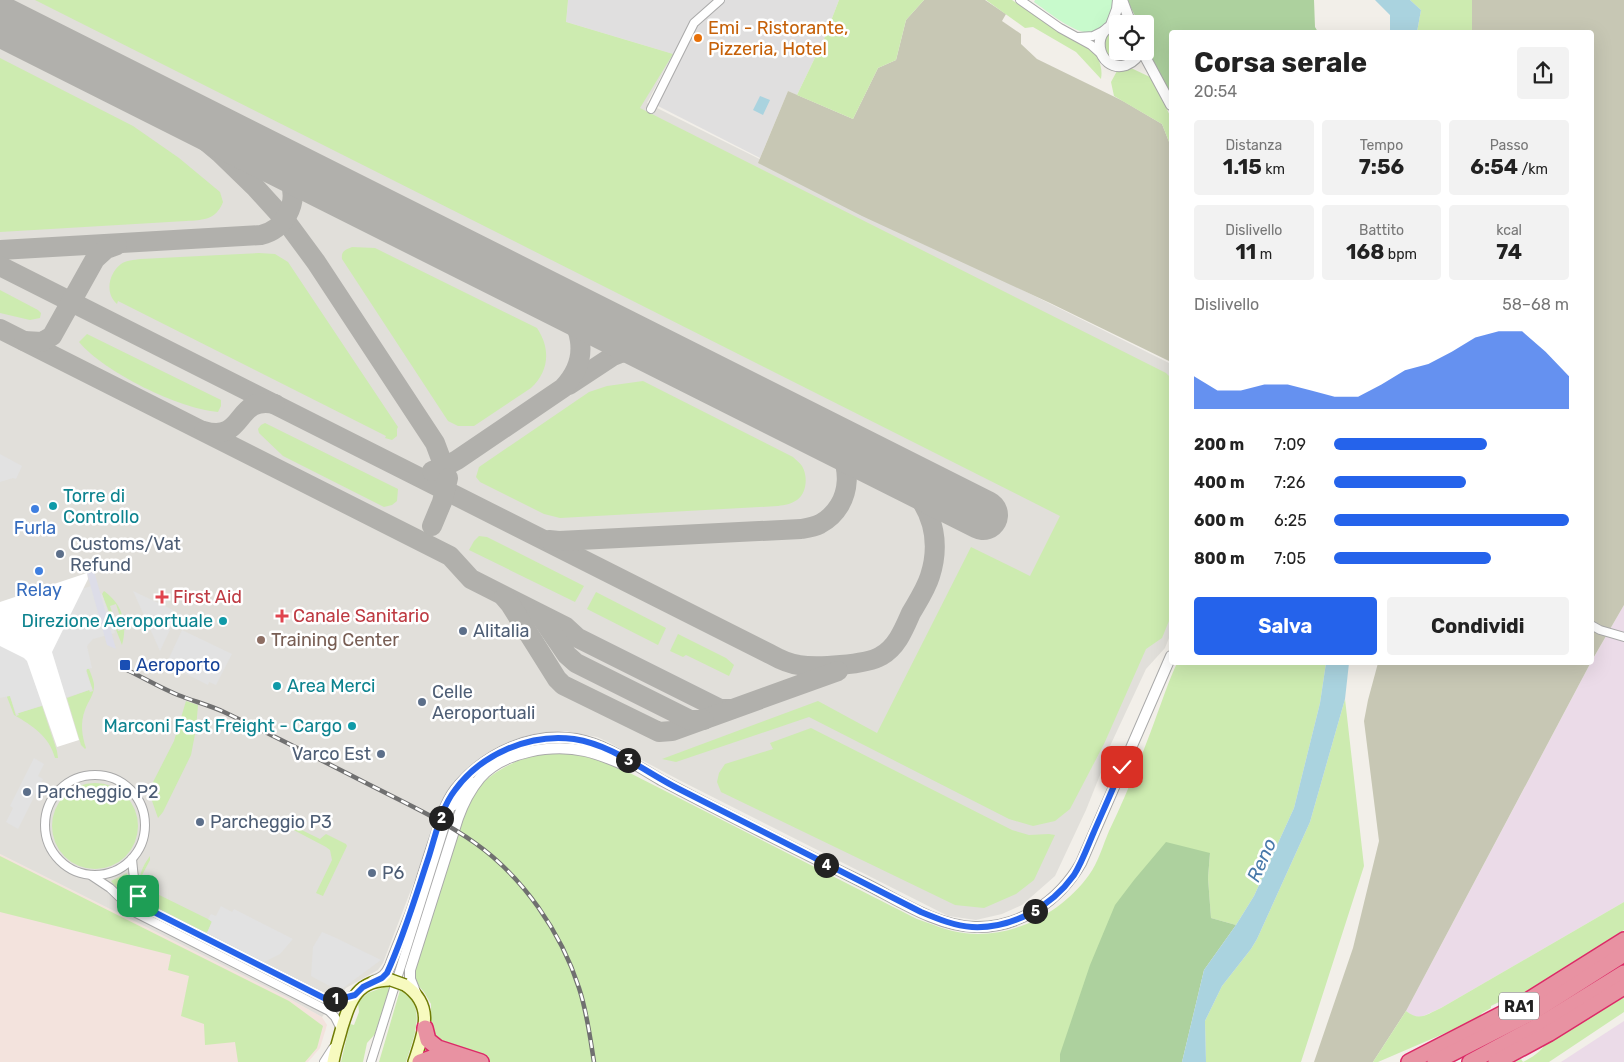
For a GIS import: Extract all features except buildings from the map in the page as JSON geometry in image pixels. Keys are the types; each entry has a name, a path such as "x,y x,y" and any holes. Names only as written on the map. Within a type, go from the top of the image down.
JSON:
{"highway":[{"name":"RA1","path":"1409,1062 1527,1001 1624,940"},
{"path":"1435,1062 1534,1011 1624,954"},
{"path":"1470,1062 1543,1024 1624,973"},
{"name":"RA1","path":"1496,1062 1548,1034 1624,987"},
{"path":"424,1028 428,1040 438,1048 477,1061"},
{"path":"420,1062 434,1057 445,1056 477,1061"}],"main road":[{"path":"333,1062 340,1035 355,995 363,987 373,982 391,980 405,985 416,995 424,1010 424,1028 414,1062"}],"street":[{"path":"651,109 694,23 720,0"},
{"path":"1020,0 1060,28 1091,45 1110,63 1116,65 1128,64 1141,68 1156,78"},
{"path":"1114,15 1118,0"},
{"path":"1122,0 1128,15"},
{"path":"1076,37 1094,36 1109,27"},
{"path":"1101,54 1100,38 1109,27"},
{"path":"1128,64 1133,60"},
{"path":"1146,60 1169,101"},
{"path":"1594,627 1624,637"},
{"path":"373,982 382,978 387,973 412,910 446,804 453,792 465,778 488,759 533,740 561,738 589,742 603,747 658,778 921,912 972,927 997,926 1022,917 1045,904 1065,887 1081,863 1169,661"},
{"path":"447,822 462,793 484,773 494,766 522,754 547,748 586,751 658,778"},
{"path":"416,995 410,979 410,970 458,818 467,796 484,773"},
{"path":"90,775 108,777 122,783 135,795 143,810 145,828 141,846 132,859 110,873 91,875 77,872 60,861 51,850 45,830 45,818 50,802 63,786 76,779 90,775"},
{"path":"371,1062 452,803 465,778"},
{"path":"132,859 136,890 142,901 152,911 324,998 340,999 355,995"},
{"path":"91,875 110,888 136,913 330,1011 336,1017 340,1035 324,1062"}],"shaded area":[{"path":"0,0 568,0 566,22 673,54 647,103 1169,363 1169,638 1165,648 1146,669 1103,761 1104,765 1086,810 1055,876 1022,905 1002,914 976,920 948,916 608,742 597,737 565,731 538,733 497,748 480,759 457,780 443,806 383,963 378,970 346,988 322,1017 290,999 0,854"},
{"path":"568,0 839,0 824,39 797,95 788,91 760,158 656,105 673,54 566,22"},
{"path":"924,0 985,0 1006,14 1002,21 1021,34 1021,44 1037,59 1123,101 1162,124 1169,142 1169,361 1050,303 862,216 758,163 788,91 853,119 878,68 896,60 906,20"},
{"path":"1472,0 1624,0 1624,605 1594,657 1594,30 1472,30"},
{"path":"0,454 22,466 16,479 13,478 0,482"},
{"path":"94,571 116,649 107,645 87,573"},
{"path":"91,586 102,594 115,633 93,639 87,646 92,668 86,671 92,689 16,714 10,696 0,698 0,616"},
{"path":"133,591 173,610 175,614 176,617 160,651"},
{"path":"1624,605 1624,902 1441,1008 1421,1017 1413,1016 1406,1011 1589,665 1594,665 1594,657"},
{"path":"182,630 232,654 216,685 209,682 208,685 172,667 169,658"},
{"path":"1377,665 1589,665 1406,1011 1373,1062 1314,1062 1353,948 1379,841 1364,721"},
{"name":"Parcheggio P2","path":"34,758 44,764 38,776 43,779 18,829 6,822 13,808 10,806"},
{"path":"0,854 290,999 322,1017 327,1025 320,1048 308,1062 0,1062"},
{"path":"221,906 232,912 234,909 293,939 280,954 264,962 207,933 212,922 208,919 211,914 216,916"},
{"path":"322,932 381,960 339,991 311,976 313,947"},
{"path":"1624,1021 1624,1062 1561,1062"}],"green space":[{"path":"35,0 568,0 566,22 673,54 640,108 1169,376 1169,621 1162,638 1146,649 1104,744 1070,809 1055,821 1033,826 1009,819 809,717 676,762 662,759 818,701 877,733 971,547 1030,576 1060,516"},
{"path":"839,0 924,0 906,20 896,60 878,68 853,119 797,95 824,39"},
{"path":"986,0 1012,0 1092,49 1100,63 1101,79 1076,52 1033,27 1025,28"},
{"path":"1035,0 1113,0 1111,13 1106,22 1095,32 1088,33 1063,23 1034,2"},
{"path":"1127,0 1314,0 1315,27 1317,30 1169,30 1169,96 1153,60 1154,15 1134,15"},
{"path":"1410,0 1472,0 1472,30 1417,30 1421,10"},
{"path":"1109,33 1109,56 1104,45 1105,38"},
{"path":"0,58 133,126 179,158 220,192 223,202 220,208 213,216 198,220 0,232"},
{"path":"1131,68 1150,77 1169,114 1169,142 1162,124 1114,96 1111,82 1117,71"},
{"path":"352,247 375,248 537,328 542,336 546,352 542,374 531,388 474,426 458,426 448,421 342,259 344,251"},
{"path":"259,253 275,254 288,262 398,427 397,436 392,440 118,301 117,304 111,295 110,284 113,273 121,264 128,261"},
{"path":"0,290 38,310 41,313 40,318 30,320 0,313"},
{"path":"87,334 221,400 218,412 183,404 124,377 106,365 79,342"},
{"path":"643,381 793,457 804,470 806,484 803,493 797,500 778,506 560,518 544,514 480,482 476,477 479,467 589,392 607,386"},
{"path":"265,423 398,489 397,501 392,505 384,507 283,456 259,433 258,429"},
{"path":"479,536 487,537 584,586 575,602 469,550"},
{"path":"104,591 110,596 115,602 119,608 122,615 124,622 124,629 124,637 122,645 102,594","holes":["116,604 124,629 118,631 110,606"]},
{"path":"596,592 666,628 658,645 587,609"},
{"path":"678,634 726,658 734,665 729,676 686,655 683,657 670,651"},
{"path":"1176,665 1326,665 1320,703 1294,808 1254,896 1236,925 1211,918 1208,878 1210,853 1060,1054 1060,1062 489,1062 482,1057 456,1049 434,1038 431,1030 431,1004 416,983 413,969 464,810 474,792 486,780 510,765 538,755 552,753 580,755 597,760 624,770 917,919 964,933 982,934 999,932 1017,928 1050,912 1078,889 1089,875 1098,859 1133,777"},
{"path":"86,669 89,669 94,688 93,691"},
{"path":"89,690 90,692 93,691 82,720 85,749 81,745 67,698"},
{"path":"7,695 10,696 16,716 19,715 18,713 42,706 58,758 55,758 49,744 39,732 14,715"},
{"path":"1345,699 1364,866 1301,1062 1206,1062 1205,1021 1222,986 1257,939 1310,822"},
{"path":"186,701 198,705 191,755 163,812 158,818 151,798 151,786 174,741"},
{"path":"811,728 1012,830 1029,835 1055,835 1034,880 1016,894 984,908 955,905 721,792 717,782 719,773 725,764 773,749 770,743"},
{"path":"87,783 103,783 112,786 126,795 135,809 138,826 135,843 126,857 112,866 103,869 87,869 71,862 59,850 52,834 52,818 59,802 71,790"},
{"path":"275,817 320,839 326,834 346,844 347,846 323,896 316,893 332,860 330,850 288,827 275,828 271,826"},
{"path":"1166,842 1210,853 1208,878 1211,918 1236,925 1204,970 1182,1062 1060,1062 1060,1054 1090,965 1115,905"},
{"path":"0,856 289,1001 323,1026 317,1048 305,1062 238,1062 235,1042 205,1045 204,1024 181,1016 189,976 168,970 171,955 0,912"},
{"path":"150,856 150,860 141,878 141,872"},
{"path":"127,873 135,900 150,914 130,904 111,881"},
{"path":"141,880 143,887 212,921 207,933 180,921 154,905 145,896 140,885"},
{"path":"1624,902 1624,930 1580,959 1504,1005 1501,1001 1491,1006 1478,1019 1378,1062 1373,1062 1406,1011 1415,1016 1424,1016 1441,1008"},
{"path":"384,987 390,987 375,1034 367,1043 363,1062 341,1062 350,1024 354,1025 359,1012 358,1002 368,993"},
{"path":"400,990 409,996 414,1004 416,1013 415,1033 406,1062 379,1062"},
{"path":"1624,997 1624,1012 1549,1062 1523,1062 1535,1055 1544,1046"}],"water":[{"path":"1375,0 1410,0 1421,10 1417,30 1390,30 1390,15"},
{"path":"760,96 770,100 763,115 753,110"},
{"path":"1326,665 1349,665 1345,699 1310,822 1257,939 1222,986 1205,1021 1206,1062 1182,1062 1204,970 1254,896 1294,808 1320,703"}],"pier":[{"path":"87,573 88,579 52,652 79,740 57,747 27,661 0,646 0,602"}],"taxiway":[{"path":"135,89 183,122 220,153 285,220 316,262 435,443 444,467 445,489"},
{"path":"0,250 261,235 276,228 291,208 292,191 290,182 271,157"},
{"path":"24,341 42,342 52,336 95,259 106,249 117,245"},
{"path":"0,266 777,658 795,664 807,666 841,665 864,662 881,656 891,648 899,637 924,590 934,560 933,530 923,503 892,469"},
{"path":"432,471 457,460 563,388 572,377 578,365 580,353 580,340 577,328 571,317 551,298"},
{"path":"0,329 450,556 471,579 566,627 578,638 720,709 732,709"},
{"path":"569,385 619,354 644,350 663,354"},
{"path":"204,431 217,433 227,431 253,406 262,403 275,404"},
{"path":"549,540 801,529 818,525 831,516 839,505 845,493 847,481 842,455 824,435"},
{"path":"432,526 442,502 448,478"},
{"path":"504,597 557,679 563,685 659,732 672,731 838,671"},
{"path":"539,614 567,655 576,663 690,720 704,720"}],"runway":[{"path":"0,21 983,515"}],"railway":[{"path":"127,670 172,692 224,712 408,804 462,834 493,857 509,872 538,907 562,946 582,997 594,1062"}],"place":[{"name":"Emi - Ristorante, Pizzeria, Hotel","path":"698,38"},
{"name":"Torre di Controllo","path":"53,506"},
{"name":"Furla","path":"35,509"},
{"name":"Customs/Vat Refund","path":"60,554"},
{"name":"Relay","path":"39,571"},
{"name":"First Aid","path":"162,597"},
{"name":"Canale Sanitario","path":"282,616"},
{"name":"Direzione Aeroportuale","path":"223,621"},
{"name":"Alitalia","path":"463,631"},
{"name":"Training Center","path":"261,640"},
{"name":"Aeroporto","path":"125,665"},
{"name":"Area Merci","path":"277,686"},
{"name":"Celle Aeroportuali","path":"422,702"},
{"name":"Marconi Fast Freight - Cargo","path":"352,726"},
{"name":"Varco Est","path":"381,754"},
{"name":"Parcheggio P2","path":"27,792"},
{"name":"Parcheggio P3","path":"200,822"},
{"name":"P6","path":"372,873"}],"route":[{"path":"138,896 146,907 152,911 324,998 340,999 355,995 367,984 382,978 387,973 412,910 446,804 453,792 469,774 488,759 533,740 561,738 589,742 614,752 672,786 921,912 960,925 972,927 997,926 1035,911 1065,887 1081,863 1122,767"}],"water label":[{"name":"Reno","path":"1261,860"}]}
